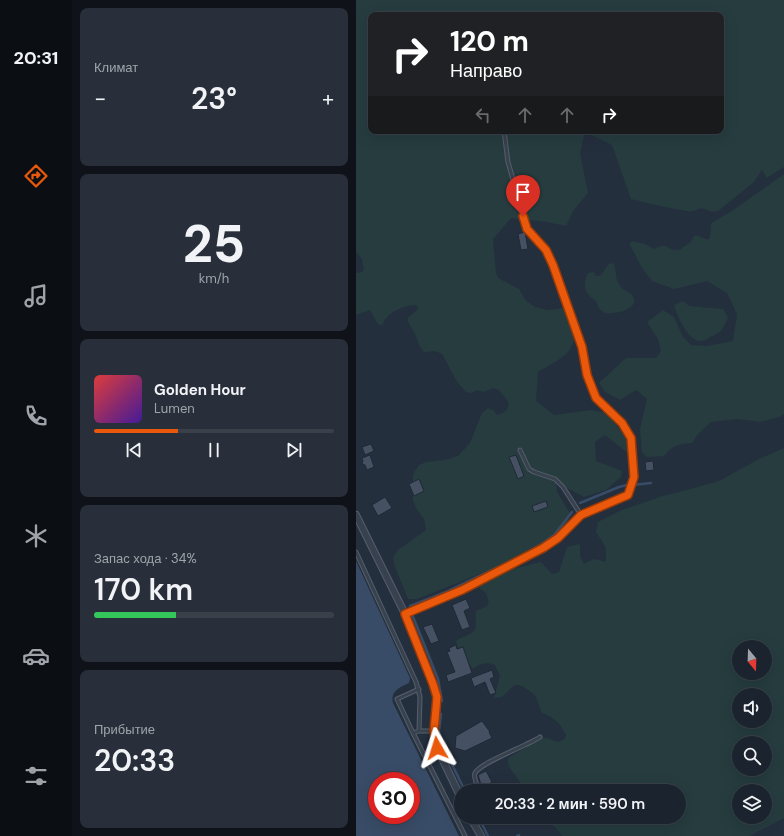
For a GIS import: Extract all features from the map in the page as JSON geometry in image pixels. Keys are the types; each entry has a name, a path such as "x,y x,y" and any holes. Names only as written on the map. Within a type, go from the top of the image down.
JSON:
{"street":[{"path":"356,515 405,614 433,684 437,697 434,731 437,748 454,784"},
{"path":"474,824 480,836"}],"lane":[{"path":"405,614 462,590 543,548 558,538 581,515 628,495 634,477 631,438 622,423 596,398 587,375 582,347 553,265 546,250 527,229 508,162 504,134"},
{"path":"520,450 529,469 555,480 563,487 581,515"},
{"path":"356,552 419,689 421,706 419,731"},
{"path":"419,689 397,699 465,836"},
{"path":"413,733 419,731 434,731"},
{"path":"478,784 475,773 480,768 508,752 540,737"}],"green space":[{"path":"356,0 784,0 784,167 768,177 766,177 762,170 754,182 718,211 711,212 703,208 694,211 680,210 631,199 612,145 589,134 724,134 724,12 368,12 368,134 585,134 580,153 588,193 573,211 566,226 547,222 511,218 493,239 496,273 498,278 519,289 526,301 535,307 547,310 565,308 569,314 573,326 573,343 570,349 565,355 538,372 536,401 554,415 591,410 607,413 626,438 629,454 605,435 595,442 596,461 622,471 621,477 606,490 584,497 556,482 557,492 570,513 567,525 537,547 495,568 417,599 408,599 394,564 393,557 398,550 426,530 424,519 416,508 413,500 413,474 419,465 426,462 445,460 458,456 470,443 482,413 488,408 493,410 497,415 507,410 509,403 499,390 493,388 484,392 477,390 471,393 466,392 457,382 442,354 435,351 424,352 407,320 409,316 416,312 418,308 417,305 407,306 397,310 388,316 381,325 378,324 370,310 356,315 356,273 362,272 364,269 362,259 356,252"},
{"path":"784,174 784,414 779,417 760,422 738,419 711,422 698,434 692,443 676,446 664,456 647,457 642,452 640,429 647,399 636,390 620,400 605,392 599,383 626,358 656,358 661,351 658,339 647,322 663,310 674,317 683,337 691,345 707,346 733,341 737,314 727,293 707,281 674,289 652,281 642,268 630,243 632,241 645,244 654,249 664,246 674,250 679,250 690,243 694,236 709,239 711,224 713,222 732,211"},
{"path":"610,263 614,264 616,278 619,284 632,295 634,303 624,311 605,313 600,310 596,301 587,293 585,284 588,273 594,272 596,276 599,276"},
{"path":"683,301 689,306 723,309 728,317 724,327 706,340 696,340 688,333 680,321 675,309 674,305"},
{"path":"784,448 784,818 750,836 562,836 551,824 686,824 686,784 521,784 510,767 508,758 542,738 547,738 558,742 564,740 566,735 557,721 542,713 535,696 520,685 512,687 499,698 494,698 500,676 495,665 484,664 472,668 467,660 461,656 456,642 457,640 474,631 476,625 476,611 488,605 485,592 480,589 479,585 513,569 541,562 552,574 559,572 567,547 580,544 580,556 584,564 594,559 606,562 606,548 596,532 598,522 622,510 663,496 719,481 759,459"}],"water":[{"path":"356,561 410,678 409,683 394,692 392,699 393,703 459,836 356,836"}],"building":[{"path":"525,232 528,249 521,250 518,234"},
{"path":"371,444 374,451 365,455 362,447"},
{"path":"370,455 374,467 367,470 365,465 362,464 362,458"},
{"path":"516,455 524,476 518,479 509,457"},
{"path":"653,461 654,470 646,471 645,462"},
{"path":"419,479 424,491 414,496 409,484"},
{"path":"385,497 392,508 378,516 372,505"},
{"path":"546,501 548,507 534,512 532,506"},
{"path":"466,599 470,608 464,611 470,627 462,630 452,605"},
{"path":"432,624 439,641 431,644 423,627"},
{"path":"456,645 457,649 463,647 472,673 448,682 446,675 455,672 447,652 450,651 449,648"},
{"path":"492,670 494,677 490,679 496,693 490,695 485,682 474,687 471,678"},
{"path":"482,721 490,732 492,738 465,751 455,748 456,736"},
{"path":"486,771 492,782 489,784 481,784 478,775"}],"waterway":[{"path":"633,485 651,483"},
{"path":"580,503 627,485"},
{"path":"410,606 446,592 517,558 540,545 554,535 572,512"},
{"path":"412,614 438,679 442,701"},
{"path":"441,714 439,732 441,742 462,784"},
{"path":"482,824 488,836"}],"route":[{"path":"437,748 434,731 437,697 405,614 462,590 543,548 570,528 581,515 628,495 634,477 631,438 622,423 596,398 587,375 582,347 553,265 546,250 527,229 523,216"}]}
